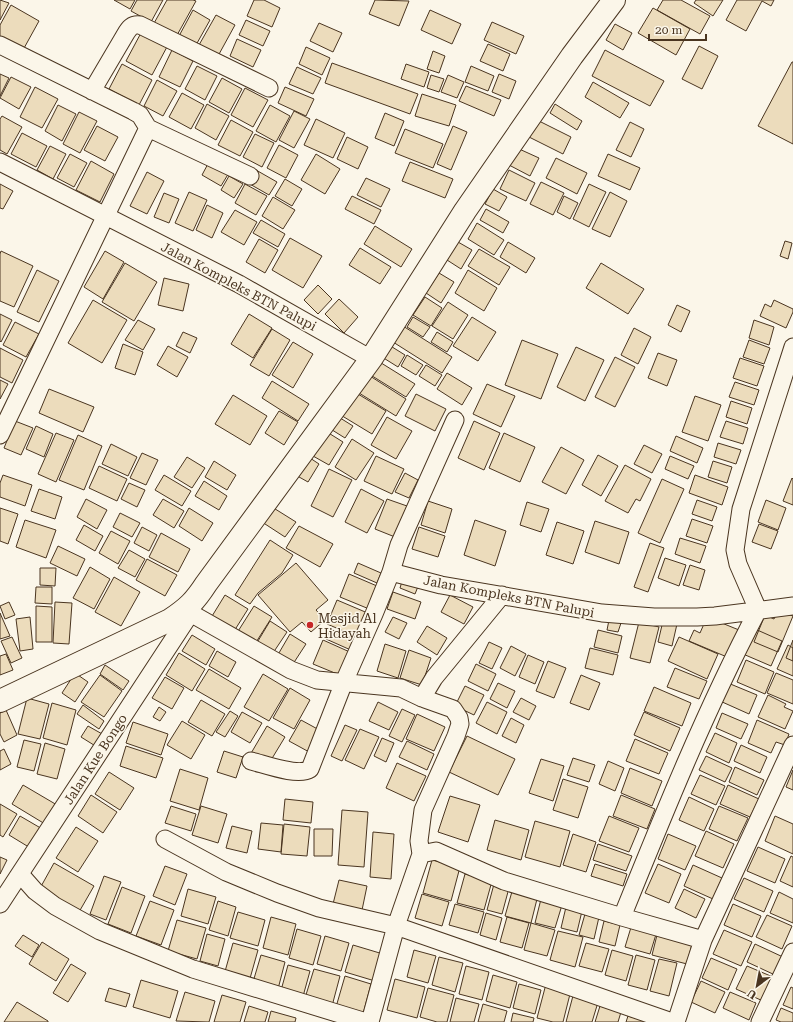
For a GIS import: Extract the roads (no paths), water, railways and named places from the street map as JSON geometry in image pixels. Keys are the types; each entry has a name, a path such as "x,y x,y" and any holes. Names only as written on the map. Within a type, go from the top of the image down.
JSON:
{"main road":[{"path":"0,701 188,612 206,584 371,359 465,211 572,56 614,0"}],"street":[{"path":"92,91 125,35 131,27 135,25 140,25 269,88"},
{"path":"0,45 140,115 148,128 250,176"},
{"path":"0,435 148,128"},
{"name":"Jalan Kompleks BTN Palupi","path":"0,162 239,284 371,359"},
{"path":"622,917 710,706 736,651 758,610 738,564 735,550 741,509 793,347"},
{"path":"251,761 288,770 306,771 310,768 344,682 391,572 399,545 454,420"},
{"name":"Jalan Kompleks BTN Palupi","path":"391,572 441,585 602,613 654,617 715,616 793,606"},
{"path":"422,698 434,678 502,595"},
{"path":"188,612 291,670 317,680 401,688 422,698 453,709 459,718 460,724 423,810 419,841 421,854 396,926 370,1022"},
{"name":"Jalan Kue Bongo","path":"0,904 188,612"},
{"path":"676,1022 703,940 793,745"},
{"path":"165,839 226,872 277,893 319,908 396,926 672,1022"},
{"path":"421,854 436,851 504,881 703,940"},
{"path":"20,874 35,891 54,906 100,932 193,968 366,1022"},
{"path":"760,1022 793,952"}],"place":[{"name":"Mesjid Al Hidayah","path":"310,625"}]}
